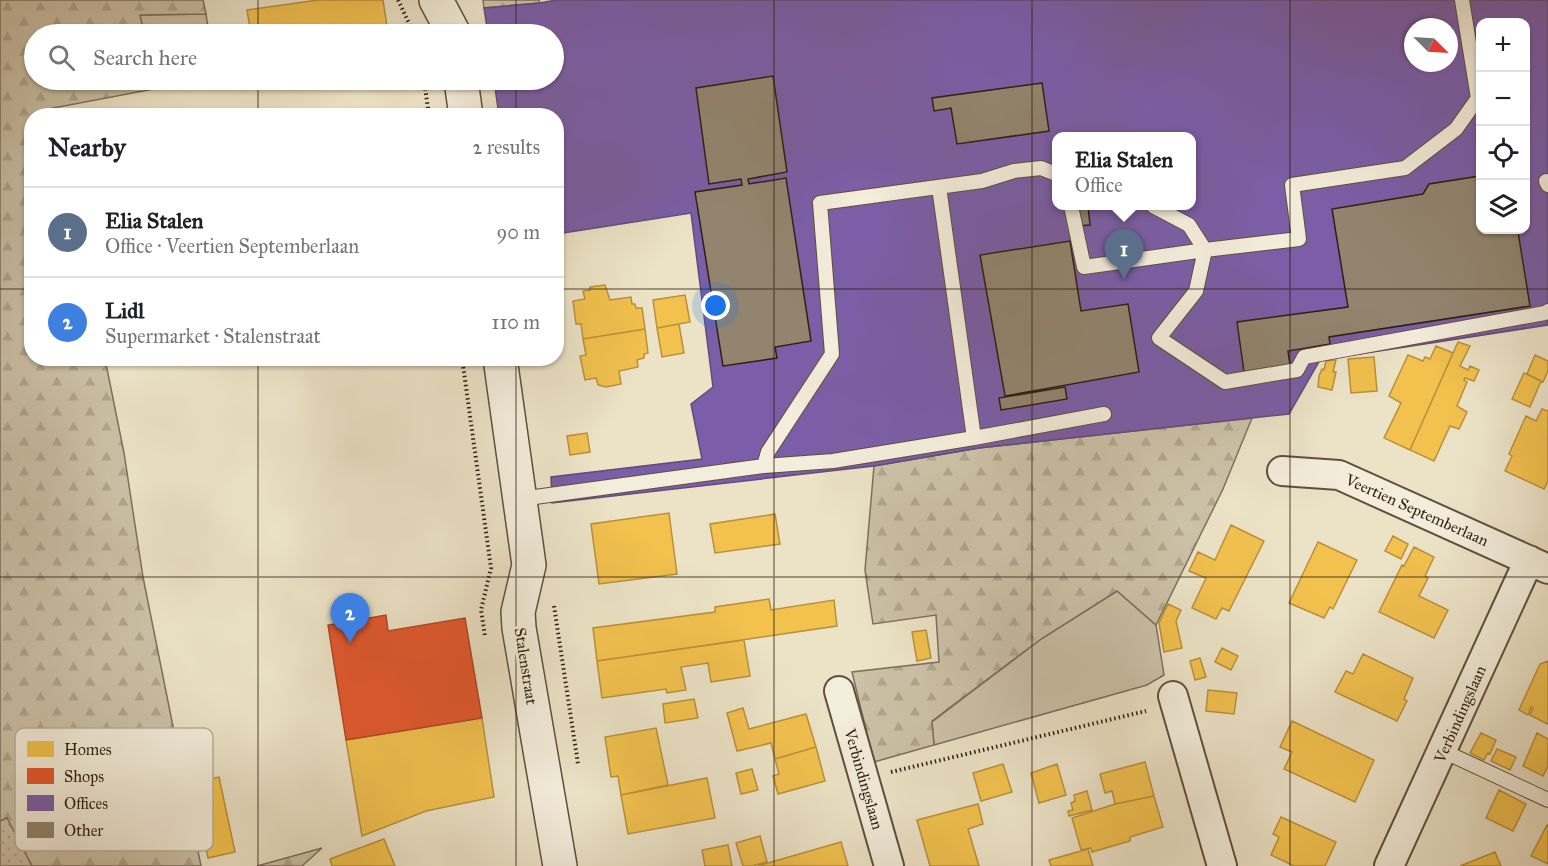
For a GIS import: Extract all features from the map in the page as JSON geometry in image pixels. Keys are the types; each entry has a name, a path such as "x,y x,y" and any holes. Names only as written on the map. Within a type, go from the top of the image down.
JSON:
{"street":[{"path":"436,0 449,24"},
{"path":"462,90 465,108"},
{"name":"Stalenstraat","path":"501,366 529,565 518,612 519,628 560,866"},
{"name":"Veertien Septemberlaan","path":"1282,471 1339,475 1538,565"},
{"name":"Verbindingslaan","path":"1389,866 1443,752 1538,565"},
{"name":"Verbindingslaan","path":"839,692 889,866"},
{"path":"1175,701 1222,866"}],"lane":[{"path":"1072,210 1084,267 1299,239 1292,185 1405,168 1456,129 1478,98 1462,0"},
{"path":"764,466 768,452 832,354 820,203 982,181 1014,171 1041,168 1052,172"},
{"path":"939,187 974,438"},
{"path":"1161,210 1189,225 1205,250 1196,291 1159,338 1225,382 1297,370 1304,357 1548,311"},
{"path":"520,500 764,466 833,461 1104,414"},
{"path":"1443,752 1548,800"}],"path":[{"path":"425,90 428,108"},
{"path":"553,600 579,774"},
{"path":"864,779 1175,701"}],"green space":[{"path":"0,0 203,0 206,14 140,15 142,24 24,24 24,90 149,90 53,108 24,108 24,366 106,366 124,453 143,577 173,728 15,728 15,834 7,819 0,821"},
{"path":"483,0 539,0 540,3 484,8"},
{"path":"206,14 208,24 142,24 140,15"},
{"path":"1252,418 1223,489 1156,625 1117,591 1041,639 932,721 934,745 874,762 852,672 939,662 936,615 873,624 865,570 874,466 979,448"},
{"path":"1117,591 1156,625 1164,675 1147,685 934,745 932,722 1041,639"},
{"path":"7,818 15,833 15,851 24,851 32,866 0,866 0,821"},
{"path":"322,848 302,866 257,866"},
{"path":"24,851 198,851 201,866 32,866"}],"building: Homes":[{"path":"318,0 383,0 387,24 249,24 247,10"},
{"path":"605,285 610,300 631,297 632,304 635,304 636,308 642,308 645,329 583,339 581,324 576,324 573,301 585,299 583,291 590,290 590,287"},
{"path":"685,295 690,322 657,328 653,300"},
{"path":"679,324 684,353 662,357 657,328"},
{"path":"645,329 648,353 644,354 644,358 637,360 638,367 619,371 621,384 606,387 598,385 596,378 585,380 580,356 586,355 583,339"},
{"path":"1458,342 1470,346 1460,366 1468,370 1470,366 1479,370 1474,381 1465,378 1464,380 1467,382 1457,406 1467,412 1459,429 1450,426 1434,461 1410,450"},
{"path":"1436,346 1453,353 1410,450 1384,438 1401,403 1389,396 1408,355 1423,361 1425,357 1430,359"},
{"path":"1535,355 1548,361 1548,371 1543,382 1527,374"},
{"path":"1374,357 1377,391 1351,393 1348,359"},
{"path":"1336,360 1332,390 1318,387 1319,376 1322,369 1324,370 1326,361"},
{"path":"1524,373 1541,381 1530,407 1512,399"},
{"path":"1542,409 1548,411 1548,481 1544,489 1505,471 1512,456 1509,454 1526,416 1536,421"},
{"path":"587,433 590,452 570,455 567,436"},
{"path":"669,513 677,574 599,584 591,524"},
{"path":"775,514 780,544 715,553 710,524"},
{"path":"1231,525 1264,541 1229,611 1222,608 1216,619 1192,608 1206,578 1189,571 1198,552 1215,560"},
{"path":"1393,536 1408,544 1401,559 1385,551"},
{"path":"1318,542 1357,560 1333,609 1330,607 1324,618 1289,603"},
{"path":"1414,547 1434,557 1425,576 1428,578 1419,596 1448,610 1434,638 1379,612 1402,565 1404,566"},
{"path":"769,599 771,610 834,600 837,626 597,661 593,628 715,612 715,607"},
{"path":"1168,604 1181,610 1176,621 1182,648 1164,652 1159,623"},
{"path":"926,630 931,658 917,661 912,632"},
{"path":"744,640 750,676 711,682 708,663 681,667 686,690 667,693 666,689 602,698 597,661"},
{"path":"1222,648 1238,656 1231,670 1215,662"},
{"path":"1363,654 1413,678 1404,699 1407,701 1397,721 1335,692 1346,671 1353,674"},
{"path":"1200,658 1206,677 1195,680 1190,661"},
{"path":"1548,661 1547,724 1530,715 1533,708 1531,707 1528,715 1519,710 1540,664"},
{"path":"1208,690 1237,693 1234,714 1206,711"},
{"path":"694,699 698,718 665,723 663,704"},
{"path":"743,708 749,729 806,714 816,747 775,759 771,743 737,751 727,713"},
{"path":"482,718 494,797 426,811 362,836 346,740"},
{"path":"1292,721 1374,760 1355,802 1284,769 1292,752 1280,747"},
{"path":"656,728 668,785 621,795 618,776 611,777 605,737"},
{"path":"1481,733 1496,740 1490,754 1488,753 1484,760 1470,753"},
{"path":"1537,733 1548,739 1548,766 1543,776 1523,766"},
{"path":"816,747 825,781 778,794 773,776 779,774 775,759"},
{"path":"1497,749 1516,757 1510,770 1491,761"},
{"path":"1145,762 1154,796 1115,804 1112,791 1105,793 1100,774"},
{"path":"1003,764 1012,792 981,801 973,773"},
{"path":"1057,764 1066,795 1039,803 1031,773"},
{"path":"752,769 758,790 741,794 736,773"},
{"path":"219,777 235,852 208,858 207,851 213,851 213,778"},
{"path":"707,778 715,818 628,834 621,795"},
{"path":"1499,790 1526,804 1513,831 1486,818"},
{"path":"1087,791 1092,810 1069,816 1068,811 1073,810 1071,803 1075,801 1074,795"},
{"path":"1154,796 1163,827 1130,837 1130,841 1092,852 1091,848 1081,850 1072,818 1115,804"},
{"path":"978,804 983,824 968,829 979,866 930,866 917,820"},
{"path":"1281,817 1336,842 1325,866 1294,866 1271,855 1279,837 1273,834"},
{"path":"1548,825 1548,864 1531,856"},
{"path":"760,836 767,862 743,866 736,843"},
{"path":"384,839 395,866 332,866 330,859"},
{"path":"841,842 848,866 758,866"},
{"path":"728,845 732,866 705,866 702,850"},
{"path":"1088,849 1093,866 1051,866 1049,860"},
{"path":"1495,852 1501,866 1460,866"}],"building: Shops":[{"path":"386,615 388,631 465,618 482,718 346,740 328,625"}],"building: Offices":[{"path":"556,0 1548,0 1548,325 1320,360 1289,414 979,448 874,466 552,503 551,477 702,459 691,404 713,387 691,213 564,233 564,108 498,108 495,90 564,90 564,24 486,24 484,8"}],"building: Other":[{"path":"773,76 787,172 748,179 749,184 786,178 811,341 775,347 777,358 723,366 695,192 742,185 741,179 709,184 696,88"},
{"path":"1042,83 1049,131 957,144 951,108 934,111 932,98"},
{"path":"1476,177 1476,234 1518,234 1530,306 1329,337 1330,344 1288,351 1290,365 1244,372 1237,322 1348,307 1332,209 1423,194 1429,184"},
{"path":"1076,210 1088,210 1090,225 1078,226"},
{"path":"1070,241 1081,311 1128,304 1139,372 1005,396 980,255"},
{"path":"1065,387 1067,399 1001,410 999,398"}],"place":[{"name":"Elia Stalen","path":"1124,279"},
{"name":"Lidl","path":"350,643"}]}
